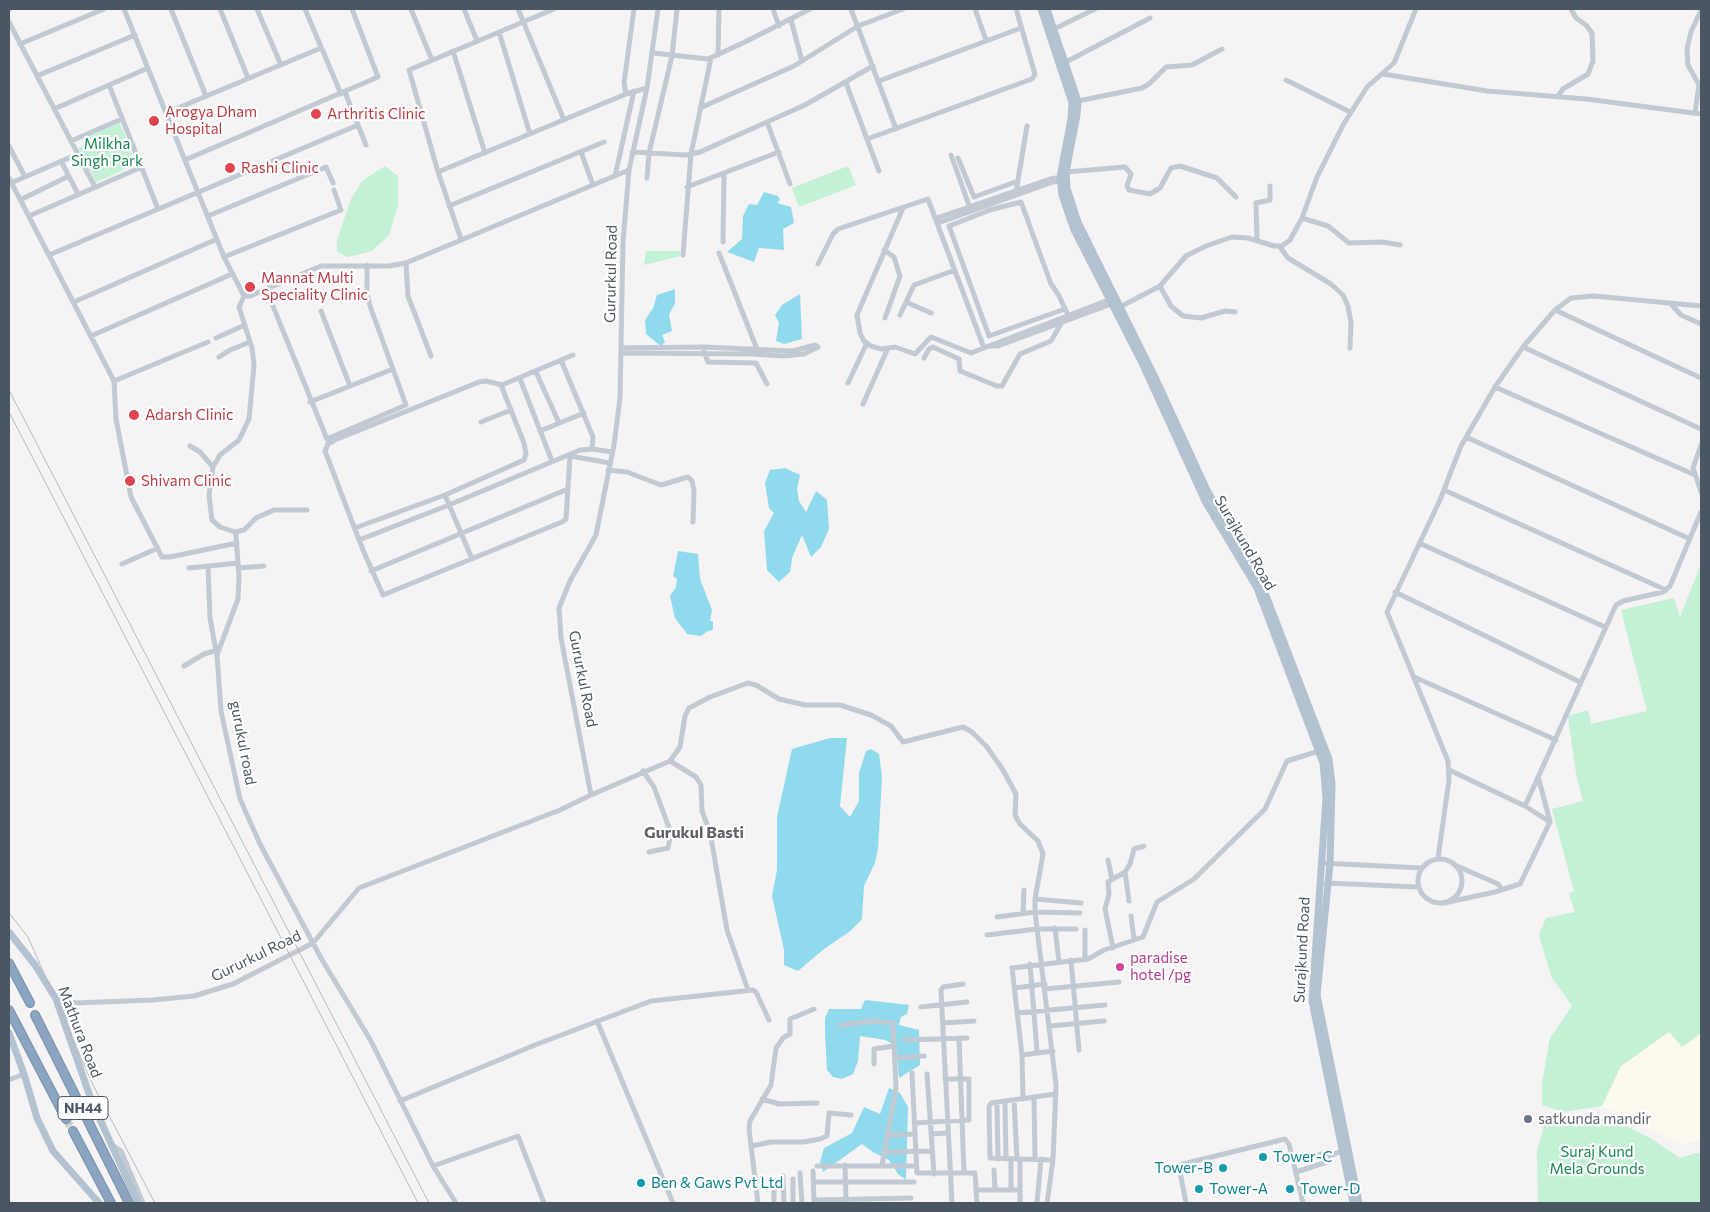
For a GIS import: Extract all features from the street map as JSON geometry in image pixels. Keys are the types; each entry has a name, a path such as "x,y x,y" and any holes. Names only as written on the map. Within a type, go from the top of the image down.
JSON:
{"highway":[{"path":"9,963 30,1003"},
{"name":"NH44","path":"9,1010 66,1119"},
{"name":"Mathura Road","path":"35,1015 129,1203"},
{"name":"NH44","path":"73,1131 111,1203"}],"main road":[{"name":"Surajkund Road","path":"1041,9 1066,62 1078,101 1077,115 1064,178"},
{"name":"Surajkund Road","path":"1047,9 1051,31 1072,103 1064,178 1083,234 1207,490 1265,590 1326,749 1332,784 1330,864 1324,883"},
{"name":"Surajkund Road","path":"1115,302 1206,504 1261,596 1319,751 1326,789 1322,863 1324,883 1312,1001 1344,1149 1353,1203"},
{"name":"Mathura Road","path":"9,932 35,965 56,999 92,1102 136,1194 138,1203"},
{"path":"9,1033 37,1118 53,1151 99,1203"},
{"name":"Surajkund Road","path":"1344,1149 1359,1203"}],"street":[{"path":"20,44 104,9"},
{"path":"124,9 224,257 244,296"},
{"path":"171,9 206,96"},
{"path":"220,9 248,78"},
{"path":"258,9 281,64"},
{"path":"305,9 366,146"},
{"path":"185,160 377,78 379,75 352,9"},
{"path":"411,9 432,60"},
{"path":"464,9 477,41"},
{"path":"518,9 564,120"},
{"path":"461,239 438,172 408,72 411,68 554,9"},
{"path":"626,94 624,83 634,9"},
{"name":"Gururkul Road","path":"56,999 75,1004 153,1000 194,996 216,991 256,974 313,943 359,888 551,813 591,795 561,638 559,608 567,587 596,535 612,452 620,398 623,242 629,170 647,88 658,9"},
{"path":"647,178 649,153 672,56 677,9"},
{"path":"718,55 720,9"},
{"path":"773,9 779,26"},
{"path":"653,53 699,59 711,58 810,9"},
{"path":"851,9 896,129"},
{"path":"700,108 802,61 858,26 903,9"},
{"path":"975,9 986,40"},
{"path":"867,139 1032,79 1035,74 1016,9"},
{"path":"1051,31 1095,9"},
{"path":"1279,246 1290,240 1302,218 1317,177 1350,112 1367,87 1394,63 1416,9"},
{"path":"1558,96 1563,89 1588,74 1593,60 1594,42 1591,30 1576,18 1571,9"},
{"path":"1694,113 1699,87 1688,65 1687,49 1691,32 1701,10"},
{"path":"1066,62 1150,18"},
{"path":"791,20 802,61"},
{"path":"9,22 95,187"},
{"path":"879,81 1021,28"},
{"path":"499,32 530,134"},
{"path":"37,76 135,35"},
{"path":"166,112 321,48"},
{"path":"1078,101 1144,87 1166,67 1192,65 1222,49"},
{"path":"453,51 485,153"},
{"path":"683,255 691,154 711,58"},
{"path":"632,152 691,154 805,105 873,66"},
{"path":"54,109 148,68"},
{"path":"1383,74 1487,91 1558,96 1701,114"},
{"path":"1286,80 1350,112"},
{"path":"846,83 879,171"},
{"path":"109,85 158,209"},
{"path":"438,172 626,94 647,88"},
{"path":"615,176 634,92"},
{"path":"71,142 122,119"},
{"path":"767,122 790,184"},
{"path":"49,255 358,125"},
{"path":"1016,193 1027,126"},
{"path":"449,206 604,142"},
{"path":"9,146 25,177"},
{"path":"581,152 593,185"},
{"path":"687,187 779,152"},
{"path":"78,154 25,177 10,181 114,381 116,419 131,496 162,557 237,544"},
{"path":"951,155 970,208"},
{"path":"958,158 972,195 978,196 1018,181"},
{"path":"61,161 78,194"},
{"path":"938,220 981,202 1064,178 1125,167 1131,174 1127,186 1129,190 1150,194 1160,188 1172,168 1180,166 1217,178 1236,197"},
{"path":"29,216 142,167"},
{"path":"208,216 326,167 333,183"},
{"path":"307,510 274,510 256,518 244,530 235,532 220,526 210,515 209,487 213,466 220,454 236,443 246,427 254,365 250,342 239,308 244,296 321,266 406,263 629,170"},
{"path":"723,242 724,174"},
{"path":"20,200 69,176"},
{"path":"1258,241 1256,203 1270,200 1270,186"},
{"path":"224,257 341,210 334,190"},
{"path":"1016,193 949,227 990,336 1115,302 1160,286 1186,256 1206,246 1232,237 1279,246 1292,262 1331,284 1343,295 1348,306 1351,323 1350,348"},
{"path":"978,196 981,202"},
{"path":"818,264 836,231 928,199 938,220 955,270 986,347"},
{"path":"970,208 1021,202 1051,284 1068,314"},
{"path":"903,208 856,318 860,333 867,344 879,349 888,348 917,354 931,337 968,353 1068,314"},
{"path":"1302,218 1328,226 1349,243 1383,242 1400,245"},
{"path":"74,302 218,240"},
{"path":"884,250 894,258 900,276 885,318"},
{"path":"719,253 757,349"},
{"path":"406,263 408,296 432,356"},
{"path":"266,289 324,438 328,439 405,406 368,300 367,265"},
{"path":"900,315 910,289 916,284 955,270"},
{"path":"91,336 232,274"},
{"path":"1160,286 1171,306 1183,316 1201,318 1225,311 1235,312"},
{"path":"1438,858 1449,770 1446,754 1387,612 1444,490 1466,437 1495,387 1523,347 1555,310 1571,298 1580,296 1701,306"},
{"path":"906,302 931,313"},
{"path":"1671,304 1681,315 1701,324"},
{"path":"1555,310 1701,378"},
{"path":"321,311 350,386"},
{"path":"924,358 929,349 933,347 959,359 960,371 1000,386 1005,384 1020,354 1051,341 1068,314"},
{"path":"986,347 998,346 1062,322"},
{"path":"216,338 244,324"},
{"path":"114,381 208,342"},
{"path":"219,358 230,350 250,342"},
{"path":"848,383 867,344"},
{"path":"815,345 818,347 804,354 792,356 622,351 703,347 793,351 815,345"},
{"path":"703,347 708,362 756,363 767,384"},
{"path":"1523,347 1701,429"},
{"path":"863,404 888,348"},
{"path":"570,456 566,519 562,522 384,595 380,594 325,451 328,444 480,382 491,382 501,385 520,379 573,355"},
{"path":"561,360 593,437 592,449"},
{"path":"310,402 393,369"},
{"path":"536,372 559,423"},
{"path":"520,379 552,461"},
{"path":"355,528 445,495 524,460 526,454 524,443 501,385"},
{"path":"1495,387 1695,475"},
{"path":"481,422 511,410"},
{"path":"540,430 584,413"},
{"path":"1466,437 1690,539"},
{"path":"1701,445 1694,463 1695,475 1701,492"},
{"path":"190,446 200,452 213,466"},
{"path":"359,540 449,505 552,461 570,456 580,450 592,449 612,452"},
{"path":"570,456 610,462"},
{"path":"608,470 626,472 662,485 688,477 692,481 694,490 693,522"},
{"path":"371,571 460,532 568,489"},
{"path":"1444,490 1666,590"},
{"path":"445,495 472,559"},
{"path":"1666,590 1701,512"},
{"name":"gurukul road","path":"235,532 239,566 236,608 217,651 221,711 243,806 313,943 371,1041 433,1166 456,1203"},
{"path":"1419,543 1605,627"},
{"path":"122,564 158,548"},
{"path":"184,666 204,654 217,651 210,618 208,566"},
{"path":"189,568 264,566"},
{"path":"1525,806 1539,780 1605,627 1620,602 1666,590"},
{"path":"1395,592 1580,682"},
{"path":"1414,677 1556,740"},
{"path":"591,795 670,761 680,747 687,711 701,700 748,683 756,685 779,699 805,705 840,705 871,715 891,726 903,742 963,727 967,728 983,743 1000,764 1016,794 1015,815 1020,824 1038,841 1043,860 1035,899 1035,912 1053,1051 1056,1094 1053,1160 1047,1203"},
{"path":"1023,1098 1022,1054 1012,968 1030,964 1085,960 1143,937 1157,902 1194,879 1250,826 1265,809 1287,761 1319,751"},
{"path":"670,761 696,778 701,785 702,811 710,832 727,930 748,990"},
{"path":"1449,770 1525,806 1550,822"},
{"path":"643,771 654,787 671,833 668,848 649,852"},
{"path":"1502,889 1498,884 1457,866 1449,860 1438,858 1428,861 1421,868 1417,877 1418,887 1428,900 1444,903 1502,889 1521,883 1550,822 1539,780"},
{"path":"1113,948 1105,909 1109,894 1108,882 1124,872 1130,864 1134,849 1144,846"},
{"path":"1108,860 1112,879"},
{"path":"1322,863 1421,868"},
{"path":"1444,903 1453,899 1460,892 1463,883 1462,874 1457,866"},
{"path":"1124,872 1129,901"},
{"path":"1324,883 1418,887"},
{"path":"1023,914 1024,890"},
{"path":"1035,899 1081,903"},
{"path":"997,917 1035,912 1080,913"},
{"path":"1132,916 1134,939"},
{"path":"1055,928 1059,962"},
{"path":"987,935 1038,929 1076,929"},
{"path":"1085,930 1085,960"},
{"path":"1071,960 1079,1050"},
{"path":"1030,964 1037,1052"},
{"path":"1014,988 1032,985 1073,986 1119,982"},
{"path":"952,1203 947,1133 942,988 962,984"},
{"path":"400,1101 651,1001 748,990 756,992 769,1020"},
{"path":"922,1007 967,1002"},
{"path":"64,1019 67,1011 75,1004"},
{"path":"1017,1013 1047,1009 1105,1006"},
{"path":"758,1203 750,1121 772,1081 776,1048 783,1038 790,1034 791,1018 814,1008"},
{"path":"597,1021 673,1203"},
{"path":"943,1023 974,1021"},
{"path":"1050,1026 1104,1021"},
{"path":"841,1025 892,1022 896,1088 882,1165"},
{"path":"959,1038 959,1079 964,1173"},
{"path":"905,1040 968,1038"},
{"path":"874,1064 874,1048 894,1046"},
{"path":"1022,1054 1053,1051"},
{"path":"895,1058 924,1056"},
{"path":"912,1073 916,1166 918,1174 976,1174 977,1203"},
{"path":"9,1080 24,1074"},
{"path":"926,1074 934,1174"},
{"path":"914,1123 970,1119 970,1081 945,1079"},
{"path":"1053,1160 990,1158 988,1107 991,1103 1056,1094"},
{"path":"1034,1098 1034,1159"},
{"path":"762,1099 779,1104 817,1103"},
{"path":"1011,1190 1014,1100"},
{"path":"1005,1101 1013,1159 1020,1190 1020,1203"},
{"path":"997,1103 998,1159"},
{"path":"752,1146 771,1142 804,1142 820,1139 827,1136 829,1113 851,1115"},
{"path":"931,1134 947,1133"},
{"path":"887,1135 915,1134"},
{"path":"433,1166 518,1136 544,1203"},
{"path":"1186,1203 1180,1172 1184,1164 1285,1139 1289,1144 1294,1161 1303,1203"},
{"path":"1296,1172 1330,1161 1331,1156 1344,1149"},
{"path":"884,1152 931,1151"},
{"path":"1294,1161 1327,1153 1331,1156"},
{"path":"1037,1203 1041,1159"},
{"path":"912,1198 814,1202 815,1168 845,1165 916,1166"},
{"path":"845,1165 847,1201"},
{"path":"994,1170 995,1190"},
{"path":"800,1174 802,1203"},
{"path":"783,1176 784,1203"},
{"path":"793,1180 794,1203"},
{"path":"814,1182 914,1182"},
{"path":"774,1187 774,1203"},
{"path":"977,1190 1020,1190"},
{"path":"136,1194 143,1203"}],"shaded area":[{"path":"1670,1031 1683,1047 1701,1033 1701,1144 1697,1141 1680,1144 1602,1106 1621,1066"}],"green space":[{"name":"Milkha Singh Park","path":"120,123 134,160 128,163 130,167 96,182 78,148 86,144 84,138"},
{"path":"385,166 398,176 398,206 389,235 372,251 348,257 337,252 337,240 351,199 362,181"},
{"path":"848,166 856,185 799,207 792,188"},
{"path":"646,251 680,251 680,256 644,265"},
{"path":"1701,564 1701,1033 1682,1047 1669,1032 1621,1066 1602,1106 1563,1112 1542,1105 1542,1083 1550,1038 1572,1006 1551,976 1539,935 1546,918 1575,912 1569,894 1574,891 1552,809 1583,801 1576,774 1568,716 1588,710 1591,724 1647,711 1621,610 1674,598 1680,617"},
{"name":"Suraj Kund Mela Grounds","path":"1608,1117 1650,1138 1680,1158 1696,1153 1701,1154 1701,1203 1538,1203 1537,1151 1545,1122"}],"water":[{"path":"764,192 778,196 780,200 777,203 791,207 794,223 783,229 784,250 759,248 754,262 727,252 742,239 743,216 749,204 757,205"},
{"path":"675,289 675,304 669,314 672,331 662,335 665,342 661,346 646,334 645,320 653,308 657,295"},
{"path":"800,294 802,339 784,344 776,341 779,323 775,315 782,305"},
{"path":"785,468 800,475 797,489 799,501 806,512 816,491 827,500 829,529 821,547 811,557 802,535 792,558 790,572 779,582 767,570 764,531 774,513 769,508 765,483 770,470"},
{"path":"678,551 698,554 700,579 712,610 710,621 713,621 713,630 701,636 687,634 675,618 670,596 676,587 677,579 673,576"},
{"path":"830,738 847,738 840,806 850,817 859,801 859,773 866,751 871,749 879,754 882,777 878,849 875,863 864,886 862,919 849,932 824,949 798,971 784,965 784,950 772,896 777,870 777,817 792,749"},
{"path":"865,1000 909,1005 907,1014 901,1017 899,1025 919,1030 920,1065 899,1078 896,1046 885,1040 860,1036 858,1061 853,1074 842,1079 833,1077 827,1070 825,1018 829,1009 861,1009"},
{"path":"889,1088 900,1093 908,1107 906,1180 898,1174 889,1160 862,1144 823,1172 820,1162 824,1148 852,1133 864,1107 880,1114"}],"tunnel":[{"path":"66,1119 73,1131"}],"railway":[{"path":"9,390 429,1203"},
{"path":"9,412 418,1203"},
{"path":"9,913 28,937 93,1085 155,1203"}],"place":[{"name":"Arthritis Clinic","path":"316,114"},
{"name":"Arogya Dham Hospital","path":"154,121"},
{"name":"Rashi Clinic","path":"230,168"},
{"name":"Mannat Multi Speciality Clinic","path":"250,287"},
{"name":"Adarsh Clinic","path":"134,415"},
{"name":"Shivam Clinic","path":"130,481"},
{"name":"paradise hotel /pg","path":"1120,967"},
{"name":"satkunda mandir","path":"1528,1119"},
{"name":"Tower-C","path":"1263,1157"},
{"name":"Tower-B","path":"1223,1168"},
{"name":"Ben & Gaws Pvt Ltd","path":"641,1183"},
{"name":"Tower-A","path":"1199,1189"},
{"name":"Tower-D","path":"1290,1189"}],"district":[{"name":"Gurukul Basti","path":"694,833"}]}
